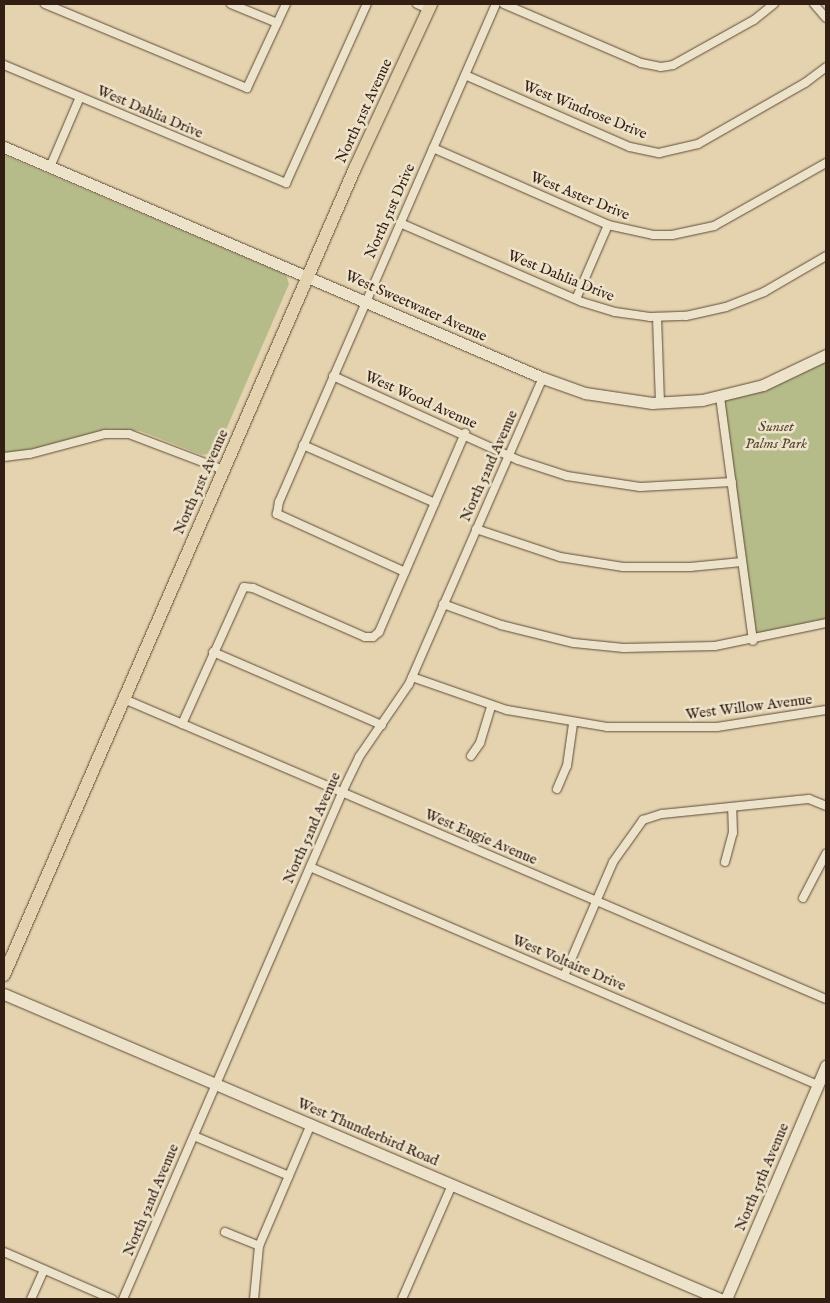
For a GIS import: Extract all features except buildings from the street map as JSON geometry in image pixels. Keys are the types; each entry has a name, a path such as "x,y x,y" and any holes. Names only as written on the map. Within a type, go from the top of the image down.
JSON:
{"main road":[{"name":"North 51st Avenue","path":"4,975 309,276 430,6"}],"street":[{"path":"45,4 247,88 286,4"},
{"path":"231,4 277,23"},
{"name":"West Dahlia Drive","path":"4,65 286,183 367,4"},
{"path":"417,4 430,6"},
{"name":"North 51st Drive","path":"405,572 276,514 278,502 496,4"},
{"path":"504,4 641,63 661,67 673,65 754,20 774,4"},
{"path":"814,4 826,18"},
{"name":"West Windrose Drive","path":"465,75 630,146 659,152 698,144 805,83 826,67"},
{"path":"50,166 80,97"},
{"name":"West Sweetwater Avenue","path":"4,147 366,300 543,378 602,396 660,402 720,397 780,379 826,355"},
{"name":"West Aster Drive","path":"433,148 608,225 653,235 702,229 731,218 826,163"},
{"name":"West Dahlia Drive","path":"400,222 576,299 615,312 657,317 686,316 726,308 764,292 826,256"},
{"path":"576,299 608,225"},
{"path":"657,317 660,402"},
{"name":"West Wood Avenue","path":"333,376 465,434 509,456 566,476 618,485 688,487 732,482"},
{"name":"North 52nd Avenue","path":"123,1299 342,793 359,757 382,726 412,677 543,378"},
{"path":"720,397 752,641"},
{"path":"4,457 30,454 105,434 129,434 224,470"},
{"path":"182,724 244,587 253,588 373,637 379,632 465,434"},
{"path":"303,445 435,503"},
{"path":"476,529 531,549 606,564 664,568 742,562"},
{"path":"443,604 501,625 574,643 666,649 752,641 826,623"},
{"path":"213,652 382,726"},
{"name":"West Willow Avenue","path":"412,677 491,706 574,724 688,729 826,710"},
{"name":"West Eugie Avenue","path":"124,699 826,999"},
{"path":"471,756 480,743 491,706"},
{"path":"557,789 567,766 574,724"},
{"path":"564,976 618,852 643,820 662,814 809,800 826,806"},
{"path":"725,862 733,833 732,807"},
{"path":"804,898 826,854"},
{"name":"West Voltaire Drive","path":"310,867 818,1085"},
{"name":"West Thunderbird Road","path":"4,994 720,1299"},
{"name":"North 55th Avenue","path":"726,1299 826,1066"},
{"path":"254,1299 259,1246 311,1124"},
{"path":"194,1136 289,1176"},
{"path":"402,1299 452,1185"},
{"path":"225,1232 259,1246"},
{"path":"4,1252 112,1299"},
{"path":"31,1299 44,1270"}],"green space":[{"path":"4,155 286,275 289,284 218,448 212,453 202,455 140,431 109,429 38,448 4,453"},
{"name":"Sunset Palms Park","path":"826,355 826,623 753,641 720,397"}]}
